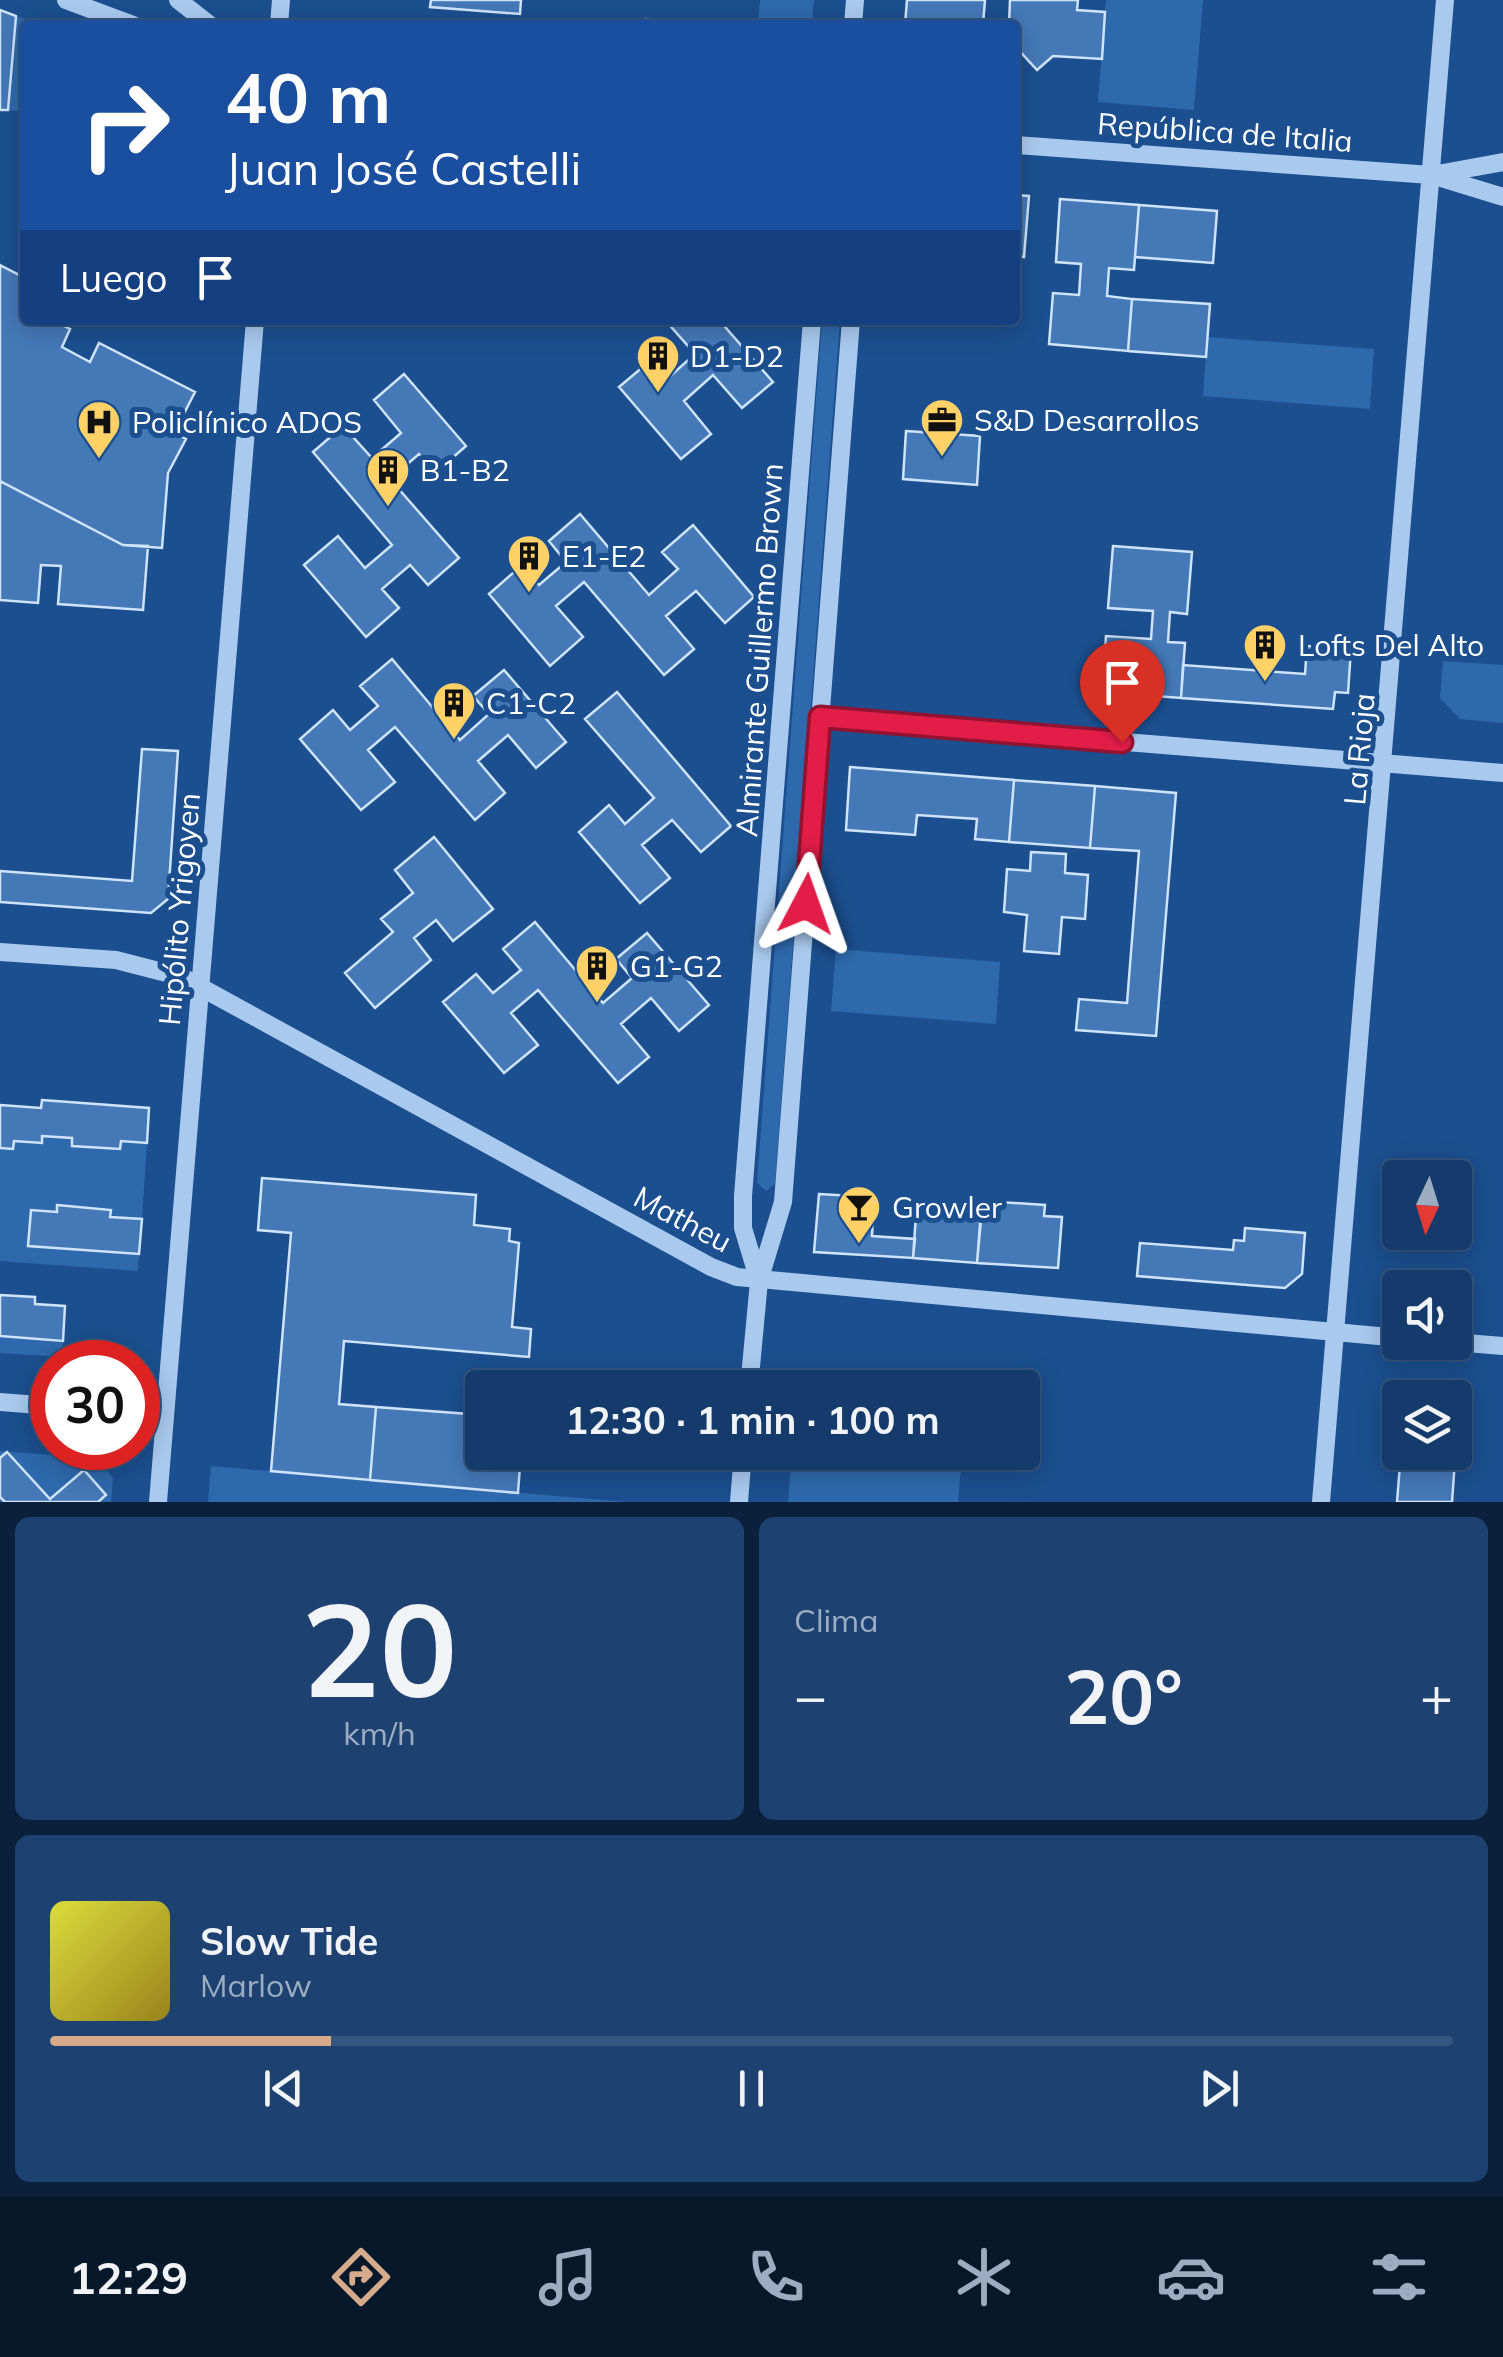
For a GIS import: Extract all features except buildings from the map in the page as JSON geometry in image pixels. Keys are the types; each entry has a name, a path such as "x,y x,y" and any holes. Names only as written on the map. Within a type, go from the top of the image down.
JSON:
{"street":[{"path":"66,0 120,20"},
{"path":"178,0 204,20"},
{"name":"La Rioja","path":"1322,1502 1445,0"},
{"name":"República de Italia","path":"1020,145 1432,175 1503,197"},
{"name":"República de Italia","path":"1432,175 1503,162"},
{"name":"Hipólito Yrigoyen","path":"158,1502 256,325"},
{"name":"Almirante Guillermo Brown","path":"760,1281 743,1228 744,1196 812,325"},
{"name":"Almirante Guillermo Brown","path":"752,1370 760,1281 783,1202 851,325"},
{"path":"820,717 1503,773"},
{"name":"Matheu","path":"0,952 142,963 200,985 712,1268 760,1281 1382,1337"},
{"path":"1472,1343 1503,1346"},
{"path":"0,1402 30,1404"},
{"path":"160,1414 165,1415"},
{"path":"738,1502 741,1470"}],"shaded area":[{"path":"760,0 814,0 812,20 758,20"},
{"path":"1106,0 1203,0 1194,110 1098,102"},
{"path":"16,16 28,20 20,20 20,111 8,110"},
{"path":"822,325 840,325 775,1184 766,1191 757,1183"},
{"path":"1207,337 1374,349 1370,409 1203,396"},
{"path":"1443,661 1503,665 1503,723 1460,719 1440,698"},
{"path":"836,949 1000,962 996,1024 831,1011"},
{"path":"42,1136 72,1138 73,1146 119,1149 121,1141 147,1143 142,1219 110,1217 110,1210 58,1206 57,1212 32,1210 28,1245 139,1254 138,1271 0,1261 0,1148 13,1149 14,1141 41,1143"},
{"path":"0,1336 50,1340 30,1340 30,1355 0,1353"},
{"path":"0,1451 30,1453 30,1470 106,1470 113,1478 111,1502 0,1502"},
{"path":"211,1466 625,1502 208,1502"},
{"path":"791,1470 961,1470 958,1502 788,1502"}],"place":[{"name":"D1-D2","path":"658,394"},
{"name":"S&D Desarrollos","path":"942,458"},
{"name":"Policlínico ADOS","path":"99,460"},
{"name":"B1-B2","path":"388,508"},
{"name":"E1-E2","path":"529,594"},
{"name":"Lofts Del Alto","path":"1265,683"},
{"name":"C1-C2","path":"454,741"},
{"name":"G1-G2","path":"597,1004"},
{"name":"Growler","path":"859,1245"}],"route":[{"path":"806,904 820,717 1122,742"}]}
